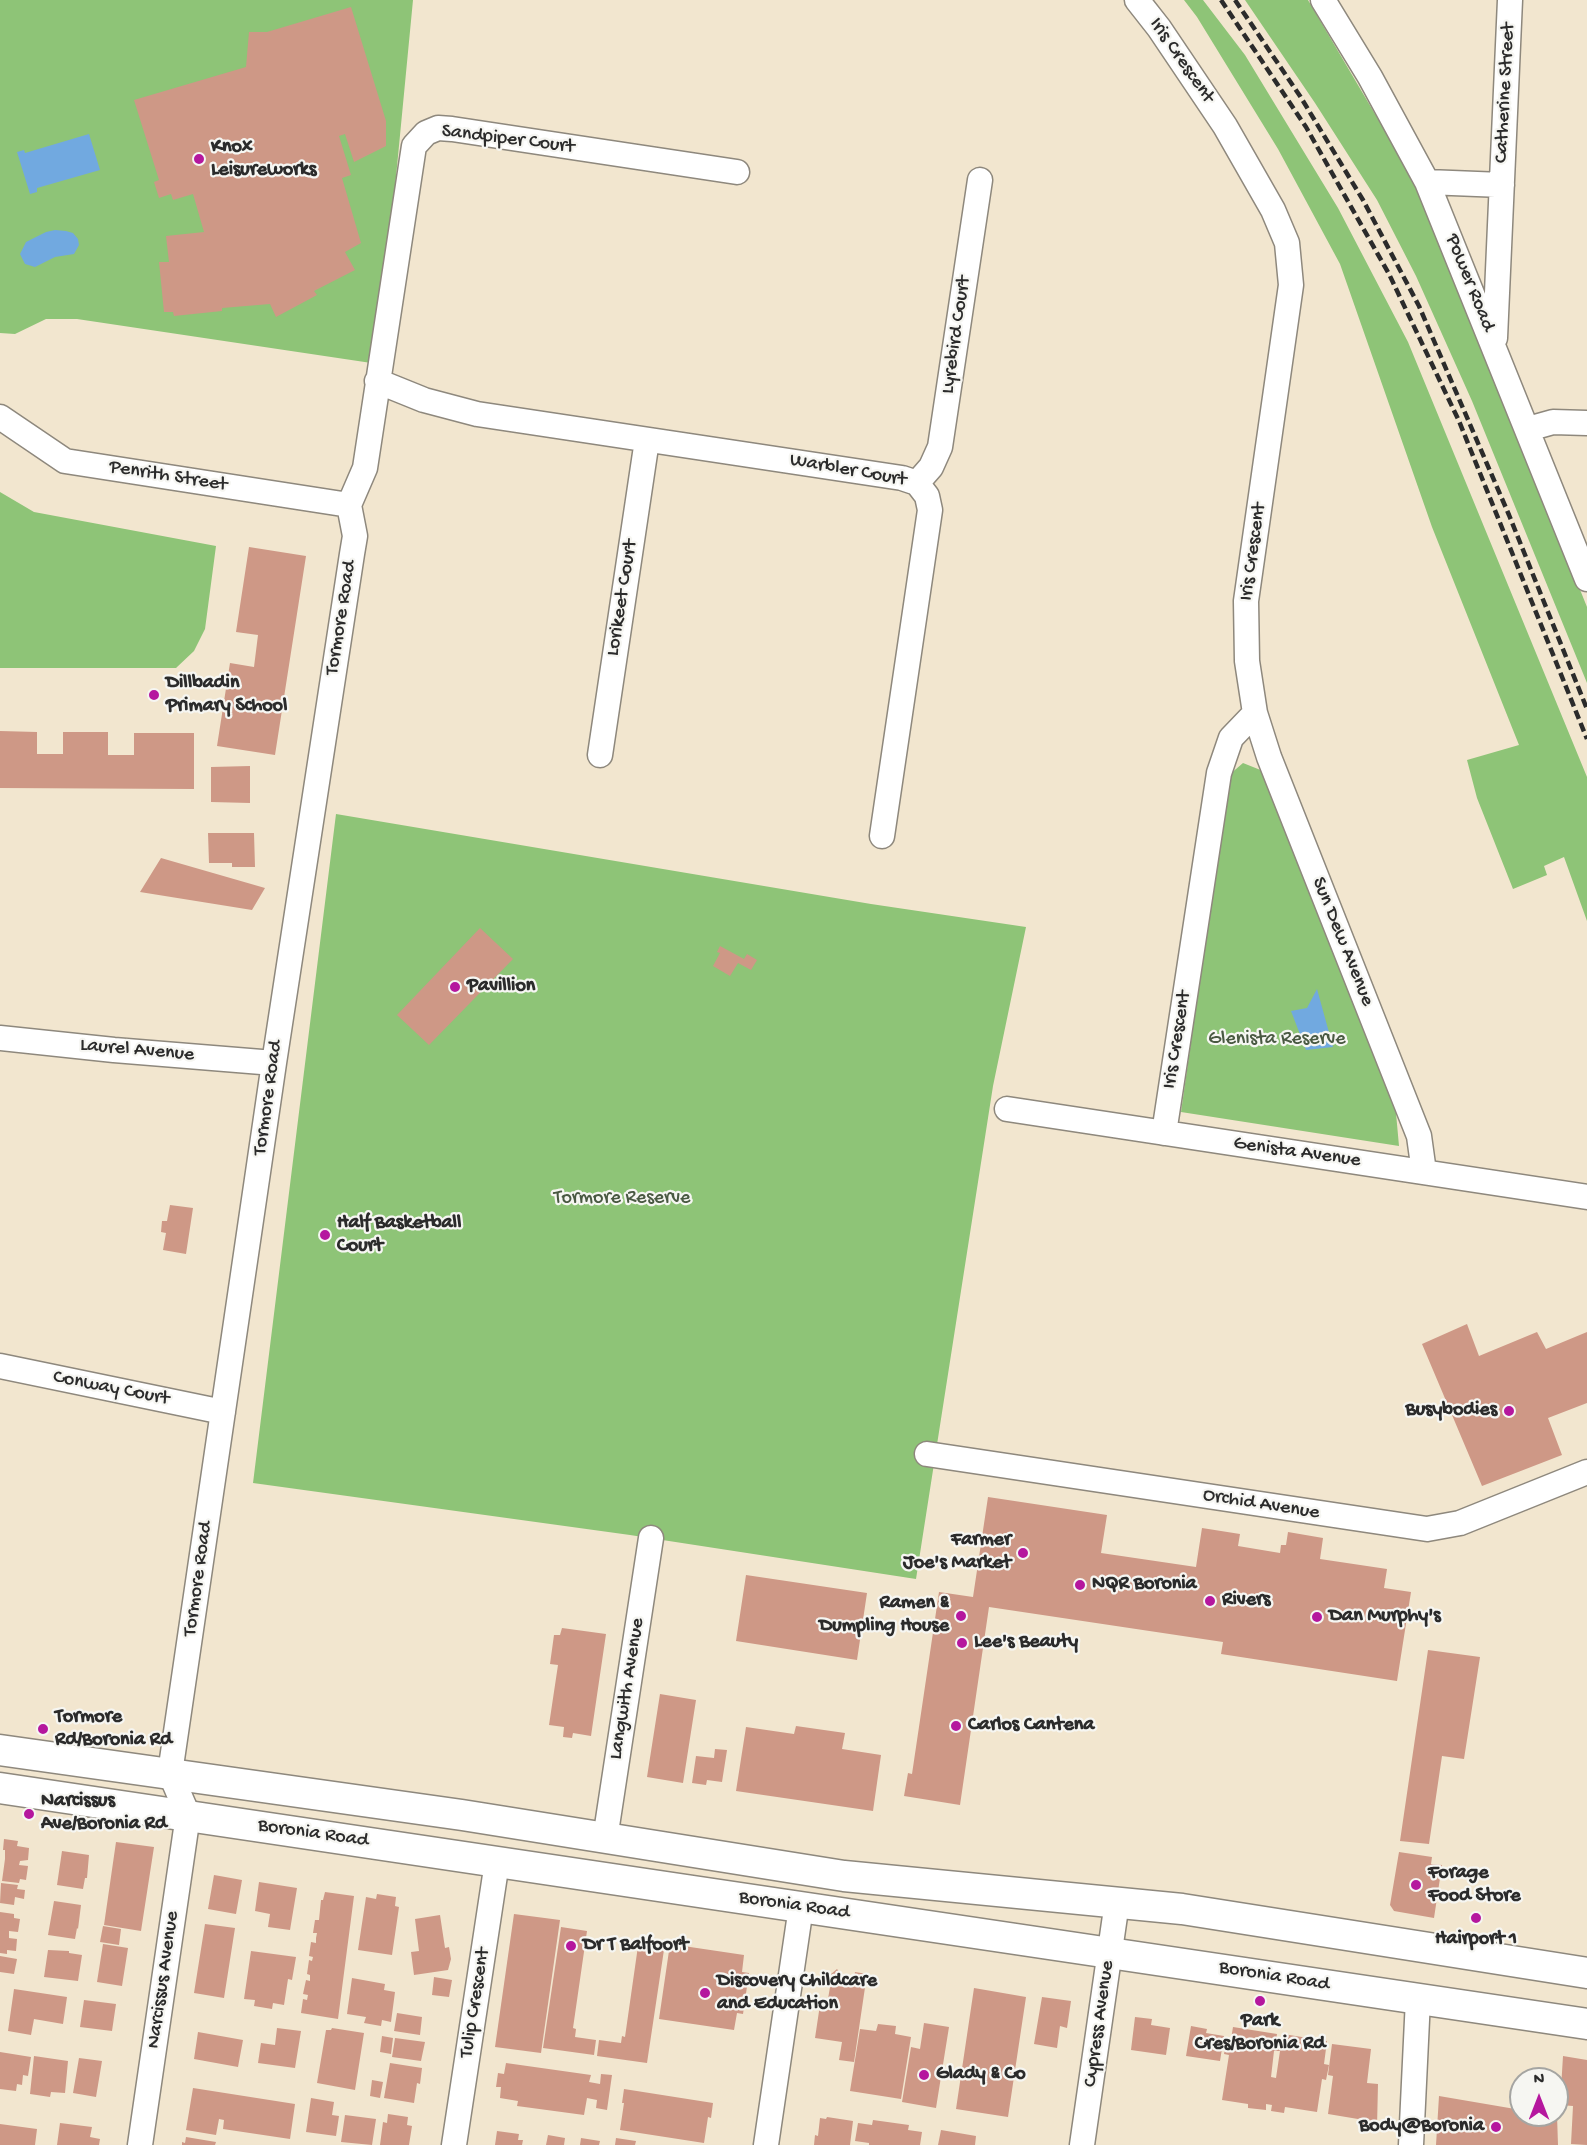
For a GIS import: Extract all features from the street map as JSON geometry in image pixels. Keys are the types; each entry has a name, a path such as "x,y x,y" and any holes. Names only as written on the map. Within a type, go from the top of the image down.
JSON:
{"main road":[{"name":"Boronia Road","path":"0,1750 462,1815 844,1876 1182,1909 1587,1973"},
{"name":"Boronia Road","path":"0,1788 1587,2024"}],"street":[{"name":"Iris Crescent","path":"1137,0 1159,28 1226,126 1273,210 1287,243 1291,285 1246,601 1248,661 1255,713 1231,738 1219,773 1164,1133"},
{"name":"Power Road","path":"1323,0 1370,77 1427,182 1587,579"},
{"name":"Catherine Street","path":"1495,350 1510,0"},
{"name":"Sandpiper Court","path":"376,391 414,146 426,133 438,129 452,129 737,172"},
{"name":"Lyrebird Court","path":"917,483 931,467 940,447 980,180"},
{"name":"Catherine Street","path":"1427,182 1502,185"},
{"name":"Warbler Court","path":"376,391 424,400 477,414 902,478 917,483 927,496 930,510 882,836"},
{"path":"349,505 365,468 376,391"},
{"name":"Penrith Street","path":"0,417 65,460 349,505"},
{"path":"1528,429 1553,422 1587,423"},
{"name":"Lorikeet Court","path":"600,756 647,440"},
{"name":"Tormore Road","path":"170,1773 274,1063 355,536 349,505"},
{"name":"Sun Dew Avenue","path":"1255,713 1269,757 1419,1136 1424,1172"},
{"name":"Laurel Avenue","path":"0,1038 274,1063"},
{"name":"Genista Avenue","path":"1007,1109 1587,1197"},
{"name":"Conway Court","path":"0,1366 223,1412"},
{"name":"Orchid Avenue","path":"927,1454 1427,1529 1460,1523 1587,1472"},
{"name":"Langwith Avenue","path":"605,1839 651,1538"},
{"path":"170,1773 188,1815"},
{"name":"Narcissus Avenue","path":"140,2145 188,1815"},
{"name":"Tulip Crescent","path":"454,2145 497,1862"},
{"name":"Cypress Avenue","path":"1082,2145 1117,1902"},
{"path":"766,2145 801,1907"},
{"path":"1410,2145 1418,1999"}],"green space":[{"name":"Knox Leisureworks","path":"0,0 413,0 378,364 77,319 46,319 15,334 0,333"},
{"path":"1184,0 1203,0 1245,55 1338,208 1408,342 1587,777 1587,921 1564,857 1544,866 1547,875 1513,889 1477,798 1467,760 1519,745 1432,527 1340,264 1278,149 1197,17"},
{"path":"1245,0 1308,0 1395,148 1425,205 1587,607 1587,683 1472,401 1416,276 1377,200"},
{"path":"0,492 34,512 216,546 205,629 194,651 176,668 0,668"},
{"name":"Glenista Reserve","path":"1243,763 1263,771 1396,1113 1399,1146 1181,1112 1229,775"},
{"name":"Tormore Reserve","path":"336,814 871,904 1026,927 993,1086 916,1579 630,1535 253,1483"}],"water":[{"path":"89,134 100,170 37,188 37,192 30,194 17,152 24,150 25,153"},
{"path":"55,230 73,233 78,239 79,245 74,254 55,257 35,267 25,264 20,254 26,242"},
{"path":"1317,989 1333,1047 1306,1050 1291,1011 1307,1008"}],"building":[{"path":"351,7 386,121 386,146 354,162 345,134 339,136 351,175 342,178 361,243 345,252 355,270 314,291 317,295 276,317 270,304 222,308 222,311 174,316 173,312 164,312 159,262 169,262 166,236 204,232 193,194 173,200 171,194 159,198 154,182 159,180 134,100 246,67 249,32 267,32"},
{"path":"249,547 306,556 275,755 217,746 230,663 254,667 258,635 236,632"},
{"path":"0,731 37,732 37,754 63,754 63,732 108,732 108,755 134,755 134,733 194,733 194,789 0,788"},
{"path":"250,766 250,803 211,802 211,767"},
{"path":"208,833 254,833 255,867 232,867 232,863 209,863"},
{"path":"161,858 265,888 252,910 140,892"},
{"name":"Pavillion","path":"480,928 513,959 429,1045 397,1015"},
{"path":"720,946 744,959 747,954 757,960 751,970 738,963 730,976 713,966 720,953 717,952"},
{"path":"170,1205 193,1208 186,1254 163,1250 166,1233 161,1232 162,1221 167,1221"},
{"name":"Busybodies","path":"1467,1324 1479,1356 1537,1332 1546,1349 1587,1332 1587,1403 1548,1418 1562,1455 1482,1486 1422,1344"},
{"path":"988,1497 1107,1515 1101,1553 1196,1567 1202,1528 1240,1534 1238,1546 1280,1553 1281,1545 1286,1545 1288,1532 1323,1538 1320,1559 1387,1569 1384,1588 1411,1592 1397,1681 1221,1654 1223,1642 989,1607 960,1805 904,1796 908,1773 912,1774 939,1592 973,1597"},
{"path":"746,1575 867,1593 857,1660 736,1641"},
{"path":"562,1628 606,1634 591,1736 573,1733 572,1738 563,1737 564,1727 549,1725 558,1665 550,1664 554,1635 560,1635"},
{"path":"1428,1650 1480,1657 1464,1759 1442,1756 1429,1844 1400,1841"},
{"path":"660,1694 696,1700 683,1783 647,1777"},
{"path":"796,1726 845,1733 842,1749 881,1755 873,1811 736,1791 746,1727 794,1734"},
{"path":"715,1749 727,1750 722,1782 707,1780 706,1785 692,1783 696,1756 714,1758"},
{"path":"4,1839 18,1841 17,1846 29,1848 28,1860 20,1861 19,1865 28,1866 26,1880 20,1879 19,1883 2,1881 5,1859"},
{"path":"116,1842 154,1847 141,1931 104,1925"},
{"path":"62,1851 89,1855 87,1878 85,1878 83,1889 57,1885"},
{"name":"Forage Food Store","path":"1399,1852 1432,1857 1431,1864 1442,1865 1434,1918 1394,1911 1390,1905"},
{"path":"214,1875 242,1880 236,1914 208,1909"},
{"path":"259,1882 297,1888 290,1930 268,1927 270,1914 255,1911"},
{"path":"1,1883 18,1885 17,1889 25,1890 24,1899 15,1897 14,1905 0,1903"},
{"path":"325,1892 354,1896 338,2019 301,2013 303,1999 307,2000 308,1995 303,1994 306,1980 310,1981 310,1975 307,1974 309,1960 312,1961 313,1957 309,1956 311,1942 316,1943 317,1933 313,1933 315,1920 319,1920 321,1900"},
{"path":"377,1894 396,1897 395,1906 399,1907 392,1955 358,1950 366,1897 376,1899"},
{"path":"54,1901 81,1905 75,1939 48,1935"},
{"path":"0,1912 14,1914 14,1918 20,1919 18,1932 9,1931 9,1938 17,1939 16,1951 7,1950 7,1954 0,1953"},
{"path":"514,1914 560,1920 541,2053 495,2047"},
{"path":"440,1915 445,1948 449,1947 451,1959 448,1970 414,1975 411,1952 419,1951 415,1919"},
{"path":"205,1924 235,1928 224,1998 194,1993"},
{"path":"103,1926 121,1929 119,1945 100,1942"},
{"path":"561,1927 587,1931 573,2028 576,2029 575,2037 596,2040 594,2055 543,2048"},
{"path":"639,1939 665,1943 647,2063 597,2056 599,2040 621,2043 622,2036 625,2037"},
{"path":"103,1944 128,1948 122,1986 97,1982"},
{"name":"Discovery Childcare and Education","path":"670,1944 744,1955 742,1972 749,1973 743,2014 737,2013 734,2030 659,2019"},
{"path":"48,1950 69,1951 69,1953 82,1955 78,1981 44,1977"},
{"path":"251,1951 296,1957 292,1980 288,1979 284,2005 273,2003 272,2009 254,2006 255,2000 244,1999"},
{"path":"0,1956 17,1959 14,1974 0,1972"},
{"path":"837,1969 843,1977 854,1978 855,1972 867,1974 854,2062 839,2060 842,2042 815,2038 821,1998 828,1999 830,1987 824,1980"},
{"path":"434,1977 452,1980 449,1997 432,1995"},
{"path":"352,1978 385,1984 384,1990 395,1992 391,2022 382,2020 381,2026 364,2023 366,2017 347,2014"},
{"path":"974,1988 1026,1997 1008,2117 956,2109"},
{"path":"14,1989 67,1997 63,2024 34,2019 31,2035 8,2031"},
{"path":"1042,1997 1071,2001 1067,2028 1060,2026 1057,2048 1034,2044"},
{"path":"84,2000 116,2004 112,2031 80,2027"},
{"path":"397,2013 422,2017 420,2035 394,2031"},
{"path":"1135,2017 1152,2019 1151,2025 1170,2028 1166,2055 1131,2050"},
{"name":"Glady & Co","path":"924,2023 949,2027 936,2108 902,2102 911,2047 920,2049"},
{"path":"878,2024 896,2026 895,2034 911,2037 901,2099 850,2091 860,2029 876,2031"},
{"path":"1191,2026 1207,2029 1206,2033 1224,2036 1220,2061 1186,2056"},
{"path":"1233,2027 1277,2034 1275,2045 1281,2046 1283,2034 1327,2041 1324,2064 1329,2065 1326,2080 1322,2079 1317,2112 1285,2107 1284,2113 1271,2111 1272,2105 1266,2104 1266,2110 1248,2108 1248,2104 1222,2100 1229,2055 1224,2054 1226,2044 1230,2045","holes":["1274,2051 1280,2051 1276,2078 1271,2077"]},
{"path":"277,2028 301,2031 295,2068 258,2063 261,2043 275,2045"},
{"path":"332,2028 364,2033 355,2090 317,2083 326,2030"},
{"path":"198,2032 243,2040 238,2067 194,2059"},
{"path":"382,2036 393,2038 391,2054 380,2052"},
{"path":"395,2038 425,2042 421,2061 392,2057"},
{"path":"1332,2044 1371,2049 1367,2083 1378,2084 1377,2127 1357,2125 1358,2119 1328,2114 1333,2076 1328,2075"},
{"path":"0,2052 31,2057 28,2076 23,2075 22,2085 17,2084 16,2091 0,2089"},
{"path":"34,2056 68,2061 65,2093 51,2092 50,2097 30,2094"},
{"path":"1563,2056 1587,2060 1587,2145 1571,2144 1573,2106 1569,2106 1569,2067 1562,2067"},
{"path":"79,2058 102,2061 96,2097 73,2093"},
{"path":"390,2063 422,2068 414,2103 384,2098"},
{"path":"506,2063 591,2075 589,2082 600,2084 601,2074 612,2075 607,2110 596,2108 597,2100 587,2098 584,2115 517,2106 518,2101 500,2098 501,2087 496,2087 498,2073 504,2074"},
{"path":"372,2080 383,2082 380,2098 370,2096"},
{"path":"193,2088 295,2104 290,2139 223,2129 224,2120 219,2119 216,2135 186,2130"},
{"path":"624,2089 713,2103 711,2118 708,2117 704,2143 620,2130"},
{"path":"1439,2096 1509,2108 1509,2127 1557,2127 1558,2145 1436,2145"},
{"path":"311,2098 334,2102 332,2115 339,2116 336,2136 306,2132"},
{"path":"388,2114 408,2117 407,2125 412,2126 409,2145 380,2145 383,2122 387,2123"},
{"path":"345,2115 376,2119 372,2145 341,2142"},
{"path":"827,2117 853,2121 850,2145 814,2145 815,2135 818,2136 820,2118 826,2119"},
{"path":"873,2120 909,2125 908,2130 922,2132 920,2145 869,2145 869,2143 855,2141 858,2123 872,2125"},
{"path":"60,2123 92,2127 90,2137 100,2139 99,2145 57,2145"},
{"path":"0,2124 37,2129 35,2145 0,2145"},
{"path":"941,2130 976,2136 975,2145 938,2145"},
{"path":"497,2131 519,2134 518,2140 523,2140 522,2145 495,2145"},
{"path":"548,2135 565,2138 564,2145 546,2145"},
{"path":"186,2137 216,2142 215,2145 182,2145"},
{"path":"581,2138 600,2141 599,2145 580,2145"},
{"path":"616,2138 636,2141 635,2145 615,2145"}],"railway":[{"path":"1221,0 1306,127 1389,274 1459,421 1587,739"},
{"path":"1235,0 1300,96 1363,200 1419,306 1509,515 1587,709"}],"place":[{"name":"Knox Leisureworks","path":"199,159"},
{"name":"Dillbadin Primary School","path":"154,695"},
{"name":"Pavillion","path":"455,987"},
{"name":"Half Basketball Court","path":"325,1235"},
{"name":"Busybodies","path":"1509,1411"},
{"name":"Farmer Joe's Market","path":"1023,1553"},
{"name":"NQR Boronia","path":"1080,1585"},
{"name":"Rivers","path":"1210,1601"},
{"name":"Ramen & Dumpling House","path":"961,1616"},
{"name":"Dan Murphy's","path":"1317,1617"},
{"name":"Lee's Beauty","path":"962,1643"},
{"name":"Carlos Cantena","path":"956,1726"},
{"name":"Tormore Rd/Boronia Rd","path":"43,1729"},
{"name":"Narcissus Ave/Boronia Rd","path":"29,1814"},
{"name":"Forage Food Store","path":"1416,1885"},
{"name":"Hairport 1","path":"1476,1918"},
{"name":"Dr T Balfoort","path":"571,1946"},
{"name":"Discovery Childcare and Education","path":"705,1993"},
{"name":"Park Cres/Boronia Rd","path":"1260,2001"},
{"name":"Glady & Co","path":"924,2075"},
{"name":"Body@Boronia","path":"1496,2127"}]}
